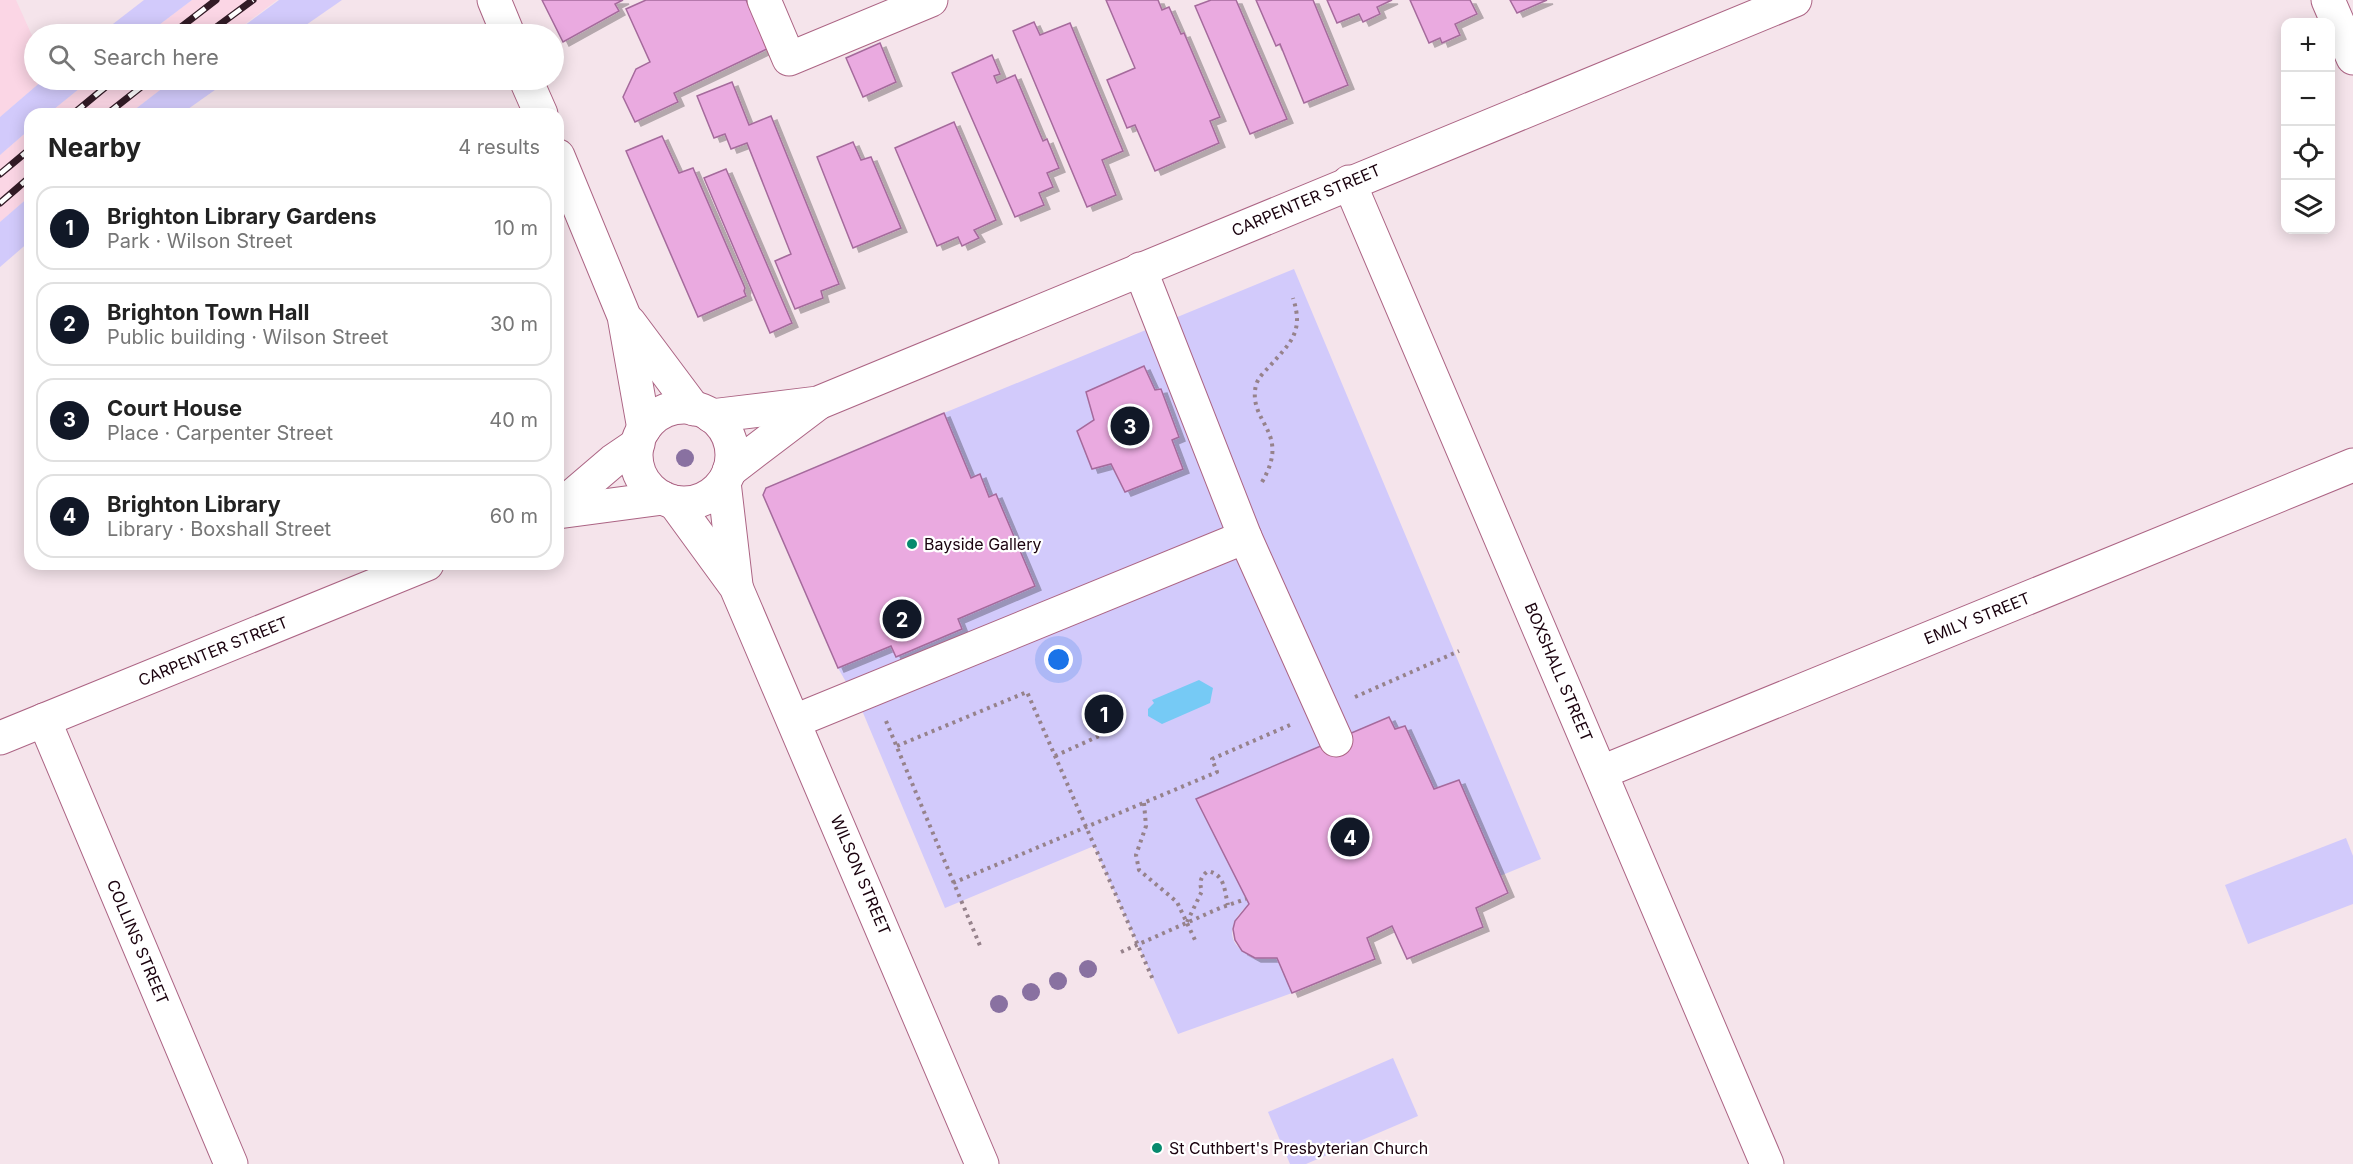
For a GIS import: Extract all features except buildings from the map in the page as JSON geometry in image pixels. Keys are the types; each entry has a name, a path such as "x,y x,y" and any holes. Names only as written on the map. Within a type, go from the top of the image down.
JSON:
{"street":[{"path":"494,0 504,24"},
{"path":"764,0 789,59 931,0"},
{"name":"CARPENTER STREET","path":"727,476 818,403 1349,182 1795,0"},
{"path":"2328,0 2353,58"},
{"path":"530,90 538,108"},
{"path":"564,171 624,316 641,437 636,460 641,476 650,489 668,500"},
{"name":"BOXSHALL STREET","path":"1349,182 1767,1164"},
{"path":"1140,269 1245,537 1330,726"},
{"path":"564,509 668,500 702,500 727,476 732,456 730,440 722,426 703,412 624,316"},
{"name":"CARPENTER STREET","path":"703,412 818,403"},
{"path":"564,505 641,437 653,418 666,411 680,408 703,412"},
{"name":"EMILY STREET","path":"1602,772 2353,465"},
{"name":"WILSON STREET","path":"727,476 736,587"},
{"name":"WILSON STREET","path":"668,500 736,587 982,1164"},
{"path":"795,721 1245,537"},
{"name":"CARPENTER STREET","path":"0,738 412,570"},
{"name":"COLLINS STREET","path":"44,720 231,1164"}],"path":[{"path":"1230,498 1251,492 1261,484 1273,458 1274,443 1255,399 1255,387 1258,378 1293,339 1299,315 1293,298"},
{"path":"953,883 1217,772 1212,759 1330,726 1459,651"},
{"path":"873,689 981,948"},
{"path":"897,746 1027,692 1154,982"},
{"path":"1055,756 1099,736"},
{"path":"1144,803 1146,826 1136,855 1139,870 1169,892 1177,902 1194,940"},
{"path":"1187,922 1202,891 1200,883 1203,874 1208,871 1217,873 1222,880 1228,905"},
{"path":"1121,952 1187,922 1246,899"}],"shaded area":[{"path":"0,0 16,0 27,24 24,24 24,90 31,90 0,117"},
{"path":"144,0 192,0 160,24 113,24"},
{"path":"192,0 277,0 245,24 160,24"},
{"path":"279,0 342,0 307,24 247,24"},
{"path":"31,90 78,90 55,108 24,108 24,134 0,155 0,117"},
{"path":"78,90 160,90 137,108 55,108"},
{"path":"160,90 215,90 189,108 137,108"},
{"path":"24,134 24,201 0,222 0,155"},
{"path":"24,201 24,246 0,267 0,222"},
{"path":"1294,269 1541,859 1500,876 1459,780 1434,789 1405,726 1395,729 1389,717 1196,799 1249,904 1234,923 1232,932 1234,940 1244,952 1260,958 1277,958 1292,993 1178,1034 1094,846 945,908 861,708 838,668 891,646 896,656 962,629 958,619 1035,586 996,494 989,497 980,474 971,478 944,413"},
{"path":"2346,838 2353,856 2353,904 2248,944 2225,885"},
{"path":"1393,1058 1418,1116 1306,1164 1290,1164 1268,1112"}],"water":[{"path":"1199,680 1213,688 1210,703 1162,724 1148,716 1148,709 1154,703 1152,700"}],"railway":[{"path":"185,24 216,0"},
{"path":"221,24 253,0"},
{"path":"80,108 102,90"},
{"path":"115,108 137,90"},
{"path":"0,174 24,154"},
{"path":"0,203 24,182"}],"place":[{"name":"Court House","path":"1130,426"},
{"name":"Bayside Gallery","path":"912,544"},
{"name":"Brighton Town Hall","path":"902,619"},
{"name":"Brighton Library Gardens","path":"1104,714"},
{"name":"Brighton Library","path":"1350,837"},
{"name":"St Cuthbert's Presbyterian Church","path":"1157,1148"}]}
